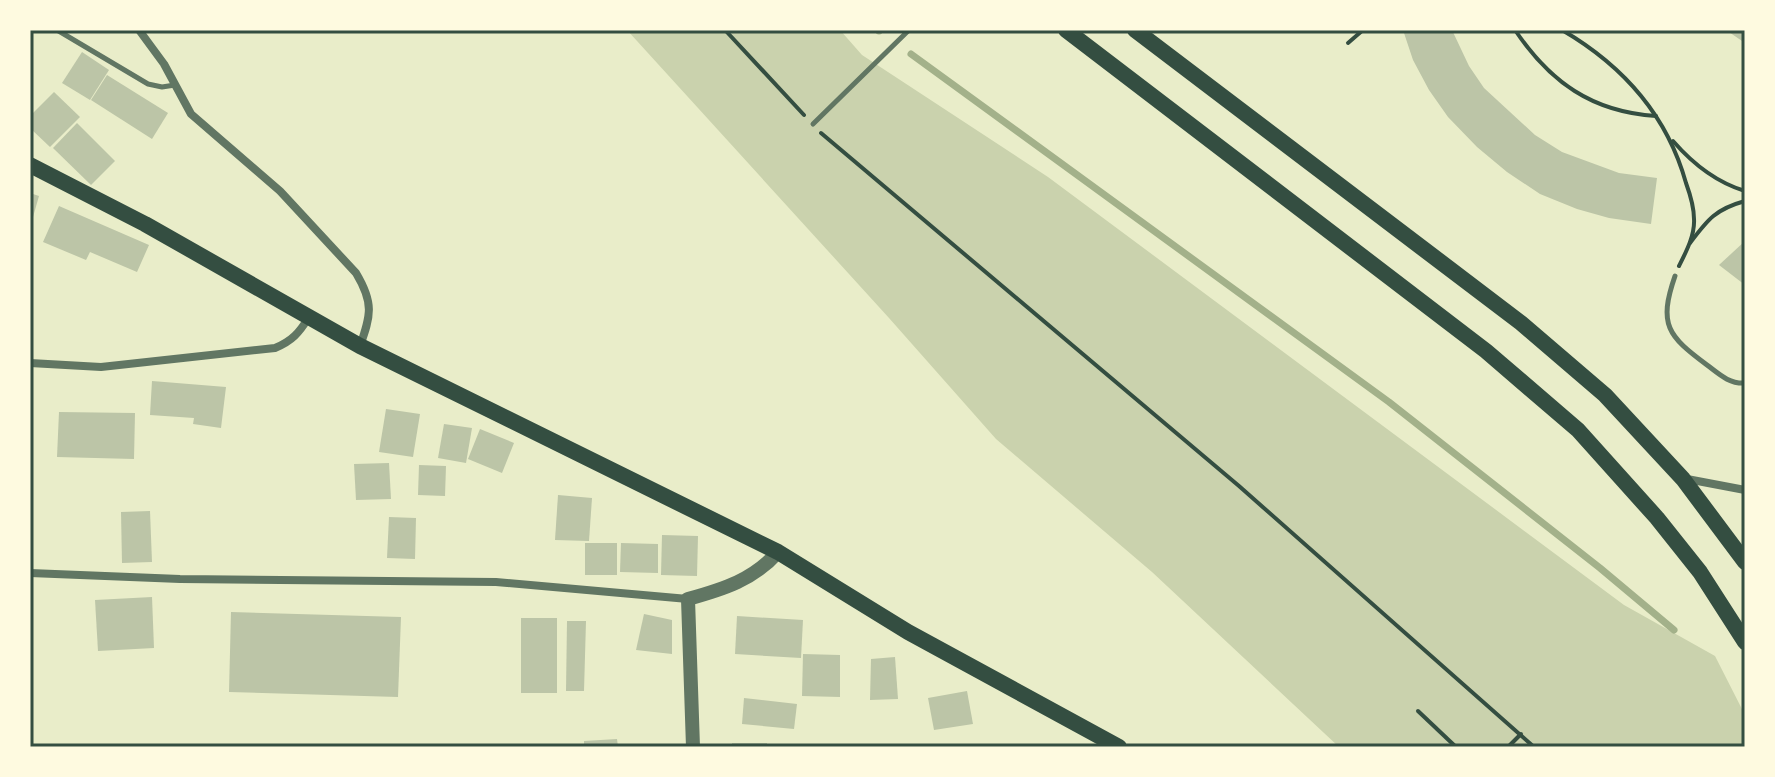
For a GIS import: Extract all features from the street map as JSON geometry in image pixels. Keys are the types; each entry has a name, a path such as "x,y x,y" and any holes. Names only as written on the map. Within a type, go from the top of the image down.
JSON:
{"main road":[{"path":"1066,30 1486,351 1578,430 1657,518 1700,572 1745,642"},
{"path":"1135,30 1521,323 1605,395 1683,479 1745,562"},
{"path":"30,165 145,224 360,346 778,552 908,632 1119,747"}],"street":[{"path":"139,30 164,64 191,114 280,191 356,273 367,293 370,316 360,346"},
{"path":"30,363 101,367 275,348 289,343 309,317"},
{"path":"1683,479 1745,490"},
{"path":"30,573 180,579 496,582 688,599 722,590 750,577 766,566 778,552"},
{"path":"688,599 693,747"}],"lane":[{"path":"57,30 148,84 157,87 175,85"},
{"path":"813,124 909,30"},
{"path":"1675,276 1667,313 1678,344 1729,382 1745,383"}],"path":[{"path":"725,30 813,124 1239,486 1534,747"},
{"path":"1348,43 1363,30"},
{"path":"1515,30 1530,52 1555,78 1589,100 1626,114 1656,116"},
{"path":"1562,30 1614,66 1646,100 1670,138 1691,162 1732,187 1745,191"},
{"path":"1670,138 1682,167 1695,221 1689,245 1675,276"},
{"path":"1689,245 1706,221 1723,207 1745,201"},
{"path":"1418,711 1456,747"},
{"path":"1508,747 1521,734"}],"green space":[{"path":"627,30 840,30 862,55 1048,177 1624,605 1715,656 1745,715 1745,747 1339,747 1152,572 996,439"}],"building":[{"path":"1413,30 1452,30 1469,66 1484,88 1535,135 1562,152 1619,173 1657,178 1651,224 1609,218 1577,209 1540,194 1507,172 1448,117 1429,90 1413,60 1404,33"},
{"path":"1726,30 1745,30 1745,43"},
{"path":"82,52 109,70 90,100 62,83"},
{"path":"107,75 168,113 152,139 91,100"},
{"path":"54,92 80,117 50,147 30,128 30,116"},
{"path":"77,123 115,161 91,185 53,148"},
{"path":"30,193 39,196 31,224 30,224"},
{"path":"59,206 149,245 137,272 90,252 86,260 43,242"},
{"path":"1745,241 1745,285 1719,265"},
{"path":"152,381 226,387 221,428 193,424 194,418 150,415"},
{"path":"386,409 420,414 413,457 379,452"},
{"path":"59,412 135,413 134,459 57,457"},
{"path":"444,424 472,428 466,463 438,458"},
{"path":"480,429 514,443 502,473 468,459"},
{"path":"389,463 391,499 356,500 354,464"},
{"path":"419,465 446,466 445,496 418,495"},
{"path":"558,495 592,498 589,541 555,540"},
{"path":"150,511 152,562 122,563 121,512"},
{"path":"389,517 416,518 415,559 387,558"},
{"path":"662,535 698,536 697,576 661,575"},
{"path":"585,543 617,543 617,575 585,575"},
{"path":"621,543 658,544 658,573 620,572"},
{"path":"152,597 154,648 98,651 95,600"},
{"path":"231,612 401,617 398,697 229,692"},
{"path":"644,614 672,620 672,654 636,650"},
{"path":"737,616 803,620 801,658 735,654"},
{"path":"521,618 557,618 557,693 521,693"},
{"path":"567,621 586,621 584,691 566,691"},
{"path":"803,654 840,655 840,697 802,696"},
{"path":"895,657 898,699 870,700 871,659"},
{"path":"967,691 973,724 934,730 928,698"},
{"path":"744,698 797,704 794,729 742,724"},
{"path":"617,739 618,747 584,747 584,741"},
{"path":"732,743 767,743 767,747 732,747"}],"waterway":[{"path":"911,54 1389,402 1674,630"}]}
